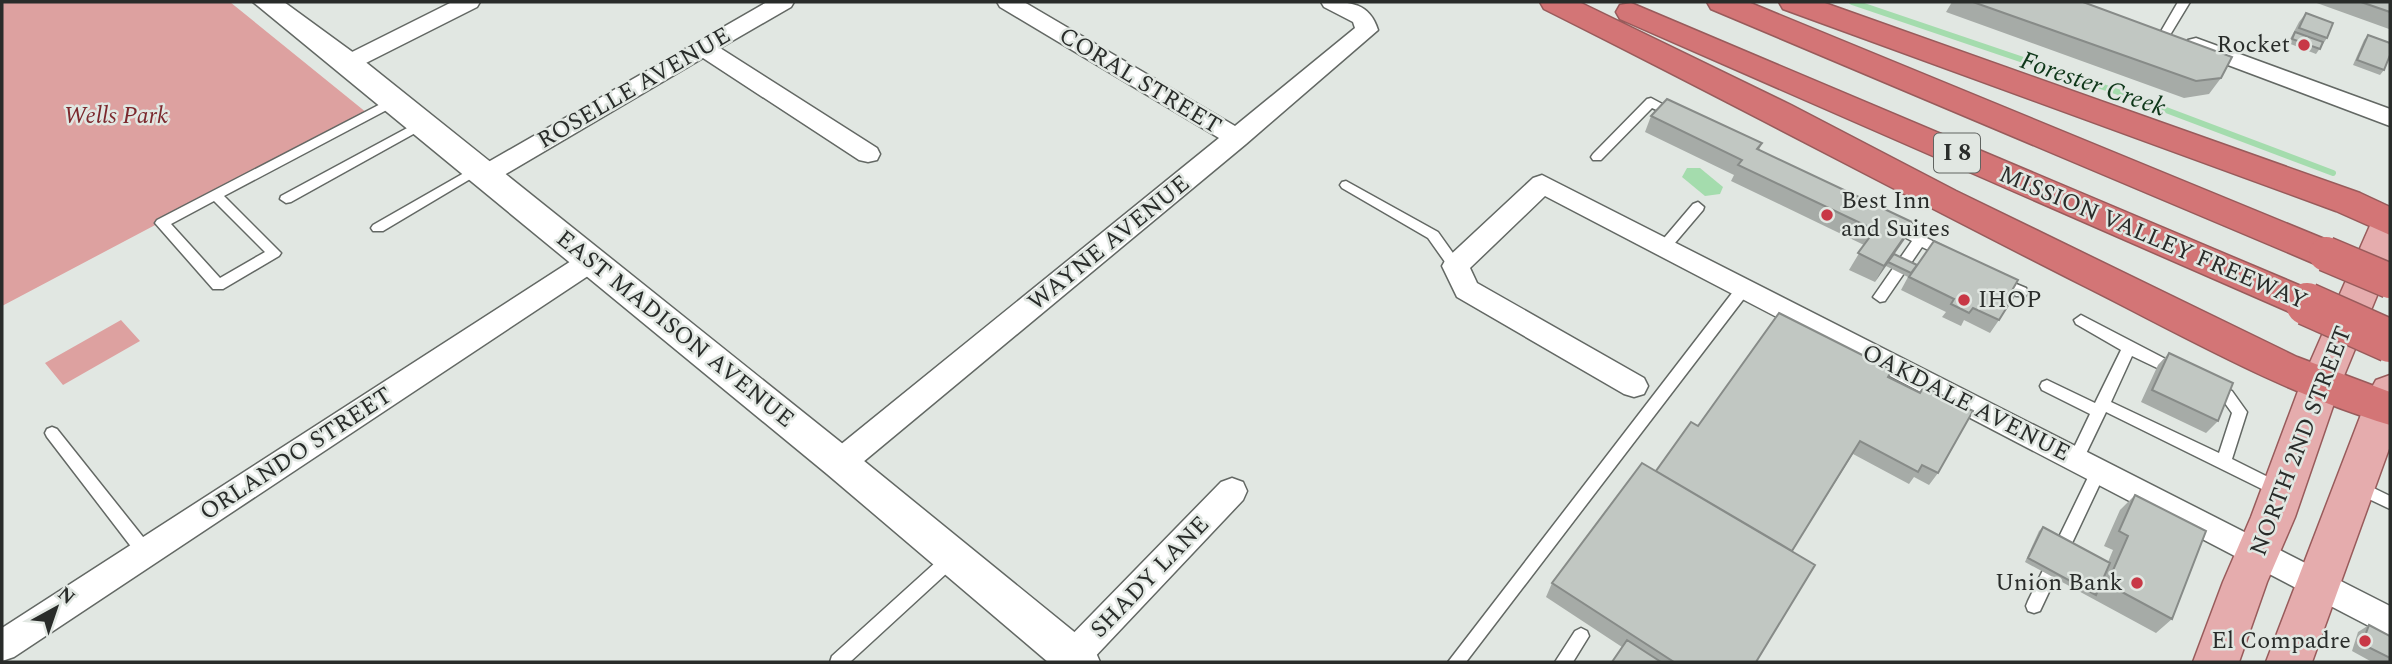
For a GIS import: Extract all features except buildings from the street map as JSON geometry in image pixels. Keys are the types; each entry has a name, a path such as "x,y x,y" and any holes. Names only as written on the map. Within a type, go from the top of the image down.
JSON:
{"highway":[{"path":"1555,2 2283,369 2389,403"},
{"name":"MISSION VALLEY FREEWAY","path":"1606,2 2390,341"},
{"name":"MISSION VALLEY FREEWAY","path":"1722,2 2390,281"},
{"path":"1794,2 2348,202 2390,221"}],"main road":[{"name":"NORTH 2ND STREET","path":"2216,662 2321,383 2390,221"},
{"path":"2296,660 2317,584 2373,494 2389,403"}],"street":[{"name":"EAST MADISON AVENUE","path":"267,2 348,63 840,463 953,556 1073,661"},
{"path":"348,63 469,2"},
{"name":"ROSELLE AVENUE","path":"481,172 783,2"},
{"name":"CORAL STREET","path":"1008,2 1237,138"},
{"name":"WAYNE AVENUE","path":"840,463 1367,30 1363,18 1332,2"},
{"path":"2142,24 2390,118"},
{"path":"704,48 868,154"},
{"name":"OAKDALE AVENUE","path":"1455,266 1542,184 2390,622"},
{"name":"ORLANDO STREET","path":"2,646 591,261"},
{"path":"1455,266 1467,290 1634,386"},
{"name":"SHADY LANE","path":"1073,661 1232,491"}],"lane":[{"path":"2166,33 2184,2"},
{"path":"216,195 274,253 218,285 162,223 394,101"},
{"path":"1597,157 1651,102 1688,121"},
{"path":"286,199 422,124"},
{"path":"378,228 481,172"},
{"path":"1346,185 1433,235 1455,266"},
{"path":"1664,247 1698,207"},
{"path":"1884,221 1954,259"},
{"path":"1880,297 1921,239"},
{"path":"1988,276 2021,292"},
{"path":"1456,662 1744,288"},
{"path":"2081,320 2129,348 2227,395 2240,412 2223,462"},
{"path":"2034,606 2087,465 2100,407 2129,348"},
{"path":"2047,386 2223,462 2282,492"},
{"path":"52,433 145,552"},
{"path":"838,662 953,556"},
{"path":"1563,662 1581,636"}],"green space":[{"name":"Wells Park","path":"2,2 230,2 367,113 2,306"},
{"path":"121,320 140,341 63,385 45,363"}],"shaded area":[{"path":"1687,168 1700,168 1723,187 1720,194 1705,196 1682,177"}],"waterway":[{"name":"Forester Creek","path":"1852,2 2121,93 2333,173"}],"place":[{"name":"Rocket","path":"2304,45"},
{"name":"Best Inn and Suites","path":"1827,215"},
{"name":"IHOP","path":"1964,300"},
{"name":"Union Bank","path":"2137,583"},
{"name":"El Compadre","path":"2365,641"}]}
